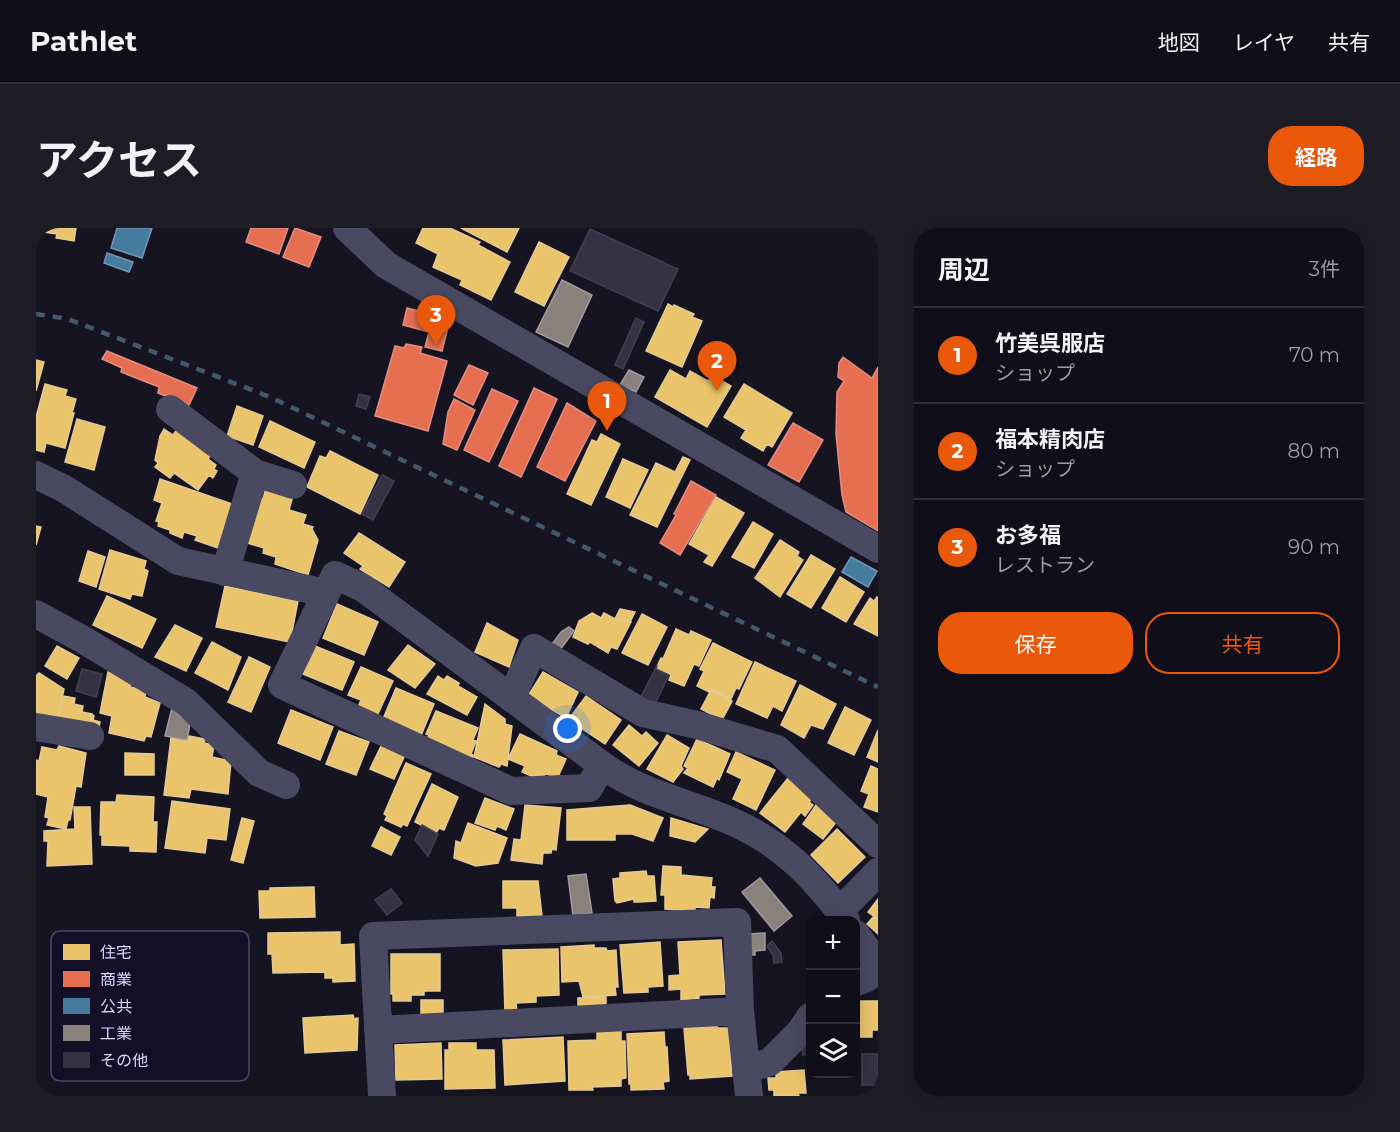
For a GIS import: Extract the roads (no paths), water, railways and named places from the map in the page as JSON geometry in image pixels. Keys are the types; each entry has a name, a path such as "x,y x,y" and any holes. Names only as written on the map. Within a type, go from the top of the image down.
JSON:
{"street":[{"path":"347,228 386,265 878,549"},
{"path":"170,409 255,473 294,485"},
{"path":"225,572 255,473"},
{"path":"36,475 63,488 178,561 326,593"},
{"path":"602,765 589,788 511,791 282,685 335,575 363,588 602,765 620,779 733,822 777,845 820,886 842,916 878,872"},
{"path":"36,614 186,702 259,773 286,785"},
{"path":"511,698 534,648 643,713 698,725 777,749 878,844"},
{"path":"36,727 90,736"},
{"path":"382,1096 373,936 737,922 740,1011 747,1083"},
{"path":"860,941 878,967 867,978 860,980"},
{"path":"378,1030 740,1011"},
{"path":"747,1083 800,1032 806,1023"}],"railway":[{"path":"36,314 68,319 270,397 878,687"}],"place":[{"name":"お多福","path":"436,345"},
{"name":"福本精肉店","path":"717,391"},
{"name":"竹美呉服店","path":"607,431"}]}
